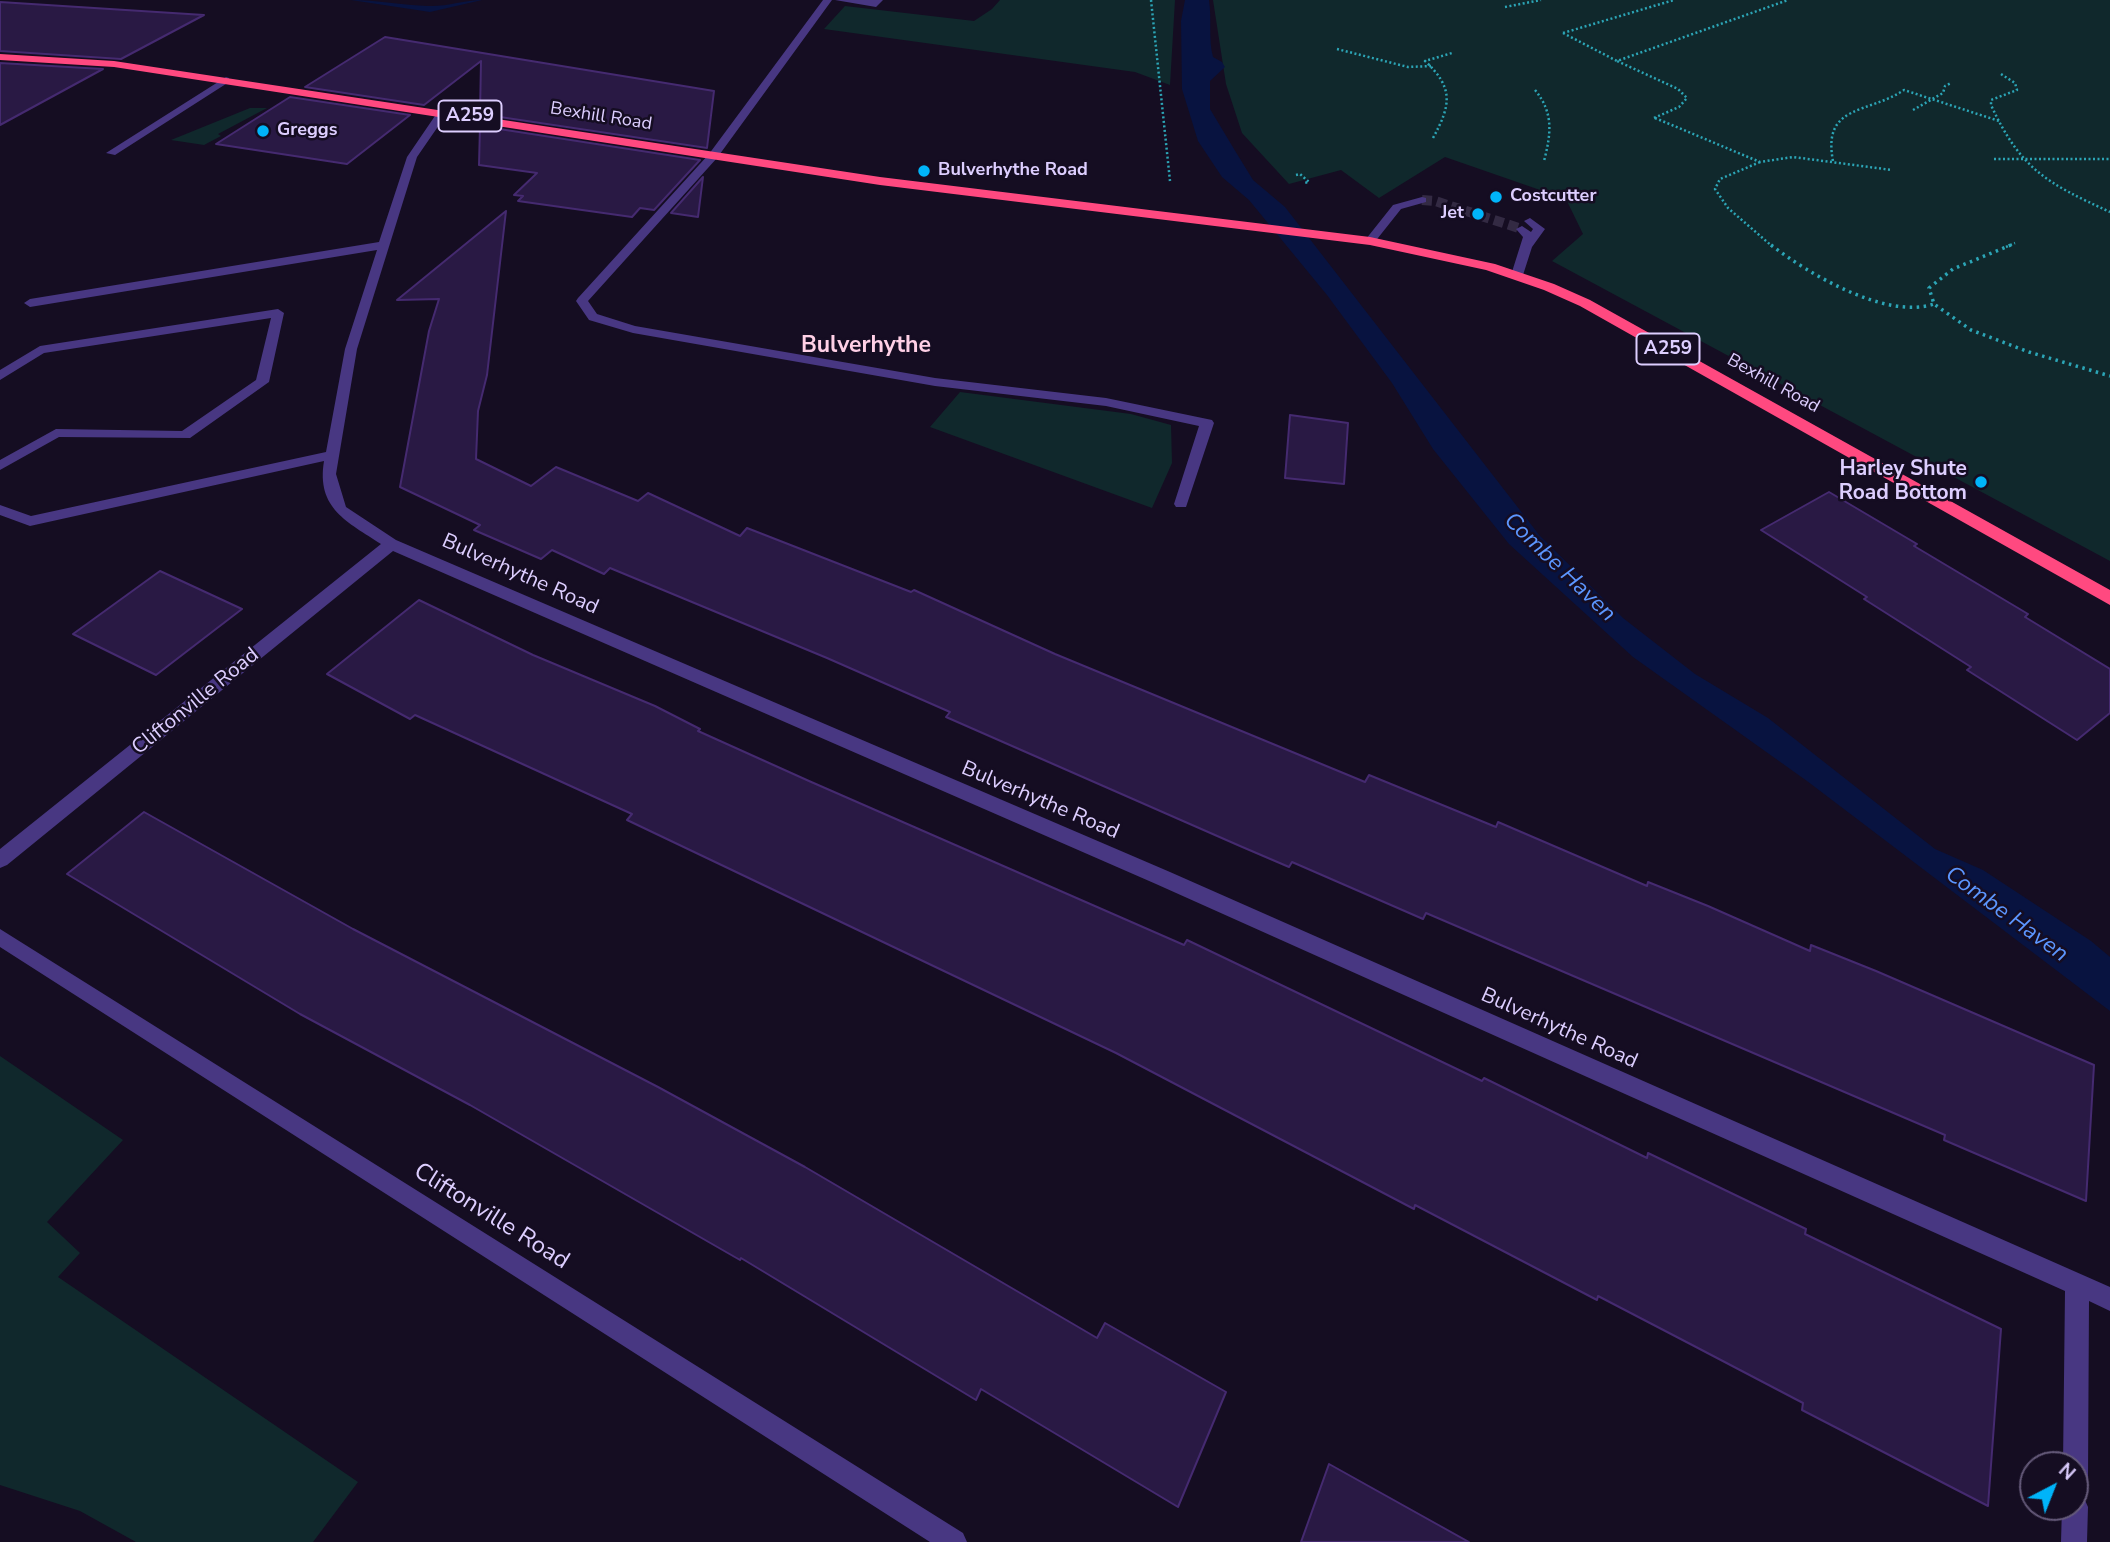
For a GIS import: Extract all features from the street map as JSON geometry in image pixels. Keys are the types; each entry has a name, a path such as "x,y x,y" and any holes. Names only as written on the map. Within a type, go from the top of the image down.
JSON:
{"highway":[{"name":"Bexhill Road","path":"0,57 114,64 443,112 880,181 1316,234 1428,252 1517,275 1585,303 2110,598"}],"street":[{"path":"828,0 713,156 582,301 593,317 633,329 935,382 1106,402 1207,423 1181,504"},
{"path":"839,0 876,4 879,0"},
{"path":"111,153 226,80"},
{"name":"Bulverhythe Road","path":"443,112 412,157 351,349 329,474 339,509 391,544 1176,884 2110,1299"},
{"path":"1370,241 1398,207 1432,191"},
{"path":"1398,207 1422,200"},
{"path":"1517,275 1529,237 1526,225"},
{"path":"30,303 384,246"},
{"path":"0,376 40,350 278,313 262,382 185,435 56,433 0,466"},
{"path":"0,510 30,521 332,455"},
{"name":"Cliftonville Road","path":"0,860 391,544"},
{"name":"Cliftonville Road","path":"0,937 954,1542"},
{"path":"2075,1451 2077,1284"},
{"path":"2074,1542 2075,1521"}],"path":[{"path":"1151,0 1174,217"},
{"path":"1505,7 1541,0"},
{"path":"1674,0 1563,33 1678,89 1687,99 1679,107 1654,118 1760,162"},
{"path":"1617,61 1788,0"},
{"path":"1337,48 1408,67 1432,66"},
{"path":"1433,138 1446,116 1450,97 1446,86 1432,66 1425,61 1452,53"},
{"path":"2001,74 2018,87 2012,93 1991,100 1991,105 2022,159 2080,198 2110,212"},
{"path":"1913,110 1943,93 1945,86 1951,83"},
{"path":"1535,90 1550,106 1552,118 1544,160"},
{"path":"1833,161 1828,148 1831,131 1838,119 1904,90 1999,121"},
{"path":"1892,170 1793,157 1760,162 1720,179 1715,189 1720,199 1741,221 1771,246 1812,272 1884,303 1918,309 1934,304"},
{"path":"1994,159 2110,159"},
{"path":"1296,175 1300,174 1308,182 1304,183"},
{"path":"2015,243 1954,269 1929,288 1934,304 1971,330 2029,352 2110,376"}],"green space":[{"path":"1000,0 1175,0 1170,85 1135,72 824,29 845,6 974,21"},
{"path":"1213,0 2110,0 2110,561 1552,261 1583,234 1566,199 1445,157 1379,198 1341,170 1289,184 1242,133 1226,84"},
{"path":"250,108 267,108 218,134 221,136 204,145 171,140"},
{"path":"960,392 1131,414 1171,425 1172,463 1152,508 930,427"},
{"path":"0,1056 123,1140 47,1222 80,1253 58,1277 358,1482 313,1542 136,1542 80,1511 0,1485"}],"water":[{"name":"Combe Haven","path":"1185,0 1209,0 1213,57 1225,67 1210,81 1210,109 1253,180 1285,207 1540,536 1623,618 1695,674 1768,718 1935,849 1983,870 2091,941 2110,957 2110,1011 1807,781 1633,657 1509,544 1433,449 1392,383 1327,295 1249,200 1222,177 1198,141 1182,89 1181,21"}],"building":[{"path":"0,2 204,15 121,59 0,51"},
{"path":"385,37 714,91 707,148 480,114 481,61 424,105 305,87"},
{"path":"0,63 103,69 0,125"},
{"path":"290,97 410,115 347,164 216,144"},
{"path":"480,126 700,160 654,210 640,208 632,217 518,201 523,196 514,195 537,173 479,165"},
{"path":"703,177 698,217 671,213"},
{"path":"506,211 487,375 478,411 476,459 531,486 556,467 638,501 648,493 740,536 747,528 911,592 914,590 1055,654 1365,782 1369,775 1496,827 1498,822 1647,886 1648,882 1708,906 1810,951 1811,945 1876,971 2094,1065 2086,1201 1944,1140 1945,1135 1426,913 1423,919 1292,862 1289,867 1240,846 946,717 950,712 827,658 610,568 604,574 552,550 541,559 474,530 480,525 400,487 429,331 439,299 397,300"},
{"path":"1290,415 1348,423 1344,484 1285,478"},
{"path":"1829,492 1917,544 1914,546 2028,614 2025,617 2110,669 2110,713 2077,740 1967,670 1971,667 1864,599 1867,597 1761,530"},
{"path":"160,571 242,609 156,675 73,634"},
{"path":"419,600 533,655 655,706 700,729 698,731 809,781 1184,945 1187,940 1482,1081 1484,1078 1647,1158 1648,1153 1806,1229 1805,1234 2001,1329 1988,1506 1802,1410 1803,1403 1598,1296 1597,1300 1415,1205 1414,1209 1116,1053 627,820 632,814 415,715 410,719 327,674"},
{"path":"144,812 353,929 658,1087 805,1167 1097,1338 1105,1323 1226,1392 1178,1507 981,1389 976,1400 741,1258 740,1260 470,1105 300,1014 67,874"},
{"path":"1329,1464 1469,1542 1301,1542"}],"waterway":[{"path":"355,0 430,9 478,0"}],"tunnel":[{"path":"1422,200 1435,201 1522,229"}],"place":[{"name":"Greggs","path":"263,131"},
{"name":"Bulverhythe Road","path":"924,171"},
{"name":"Costcutter","path":"1496,197"},
{"name":"Jet","path":"1478,214"},
{"name":"Harley Shute Road Bottom","path":"1981,482"}],"district":[{"name":"Bulverhythe","path":"866,346"}]}
